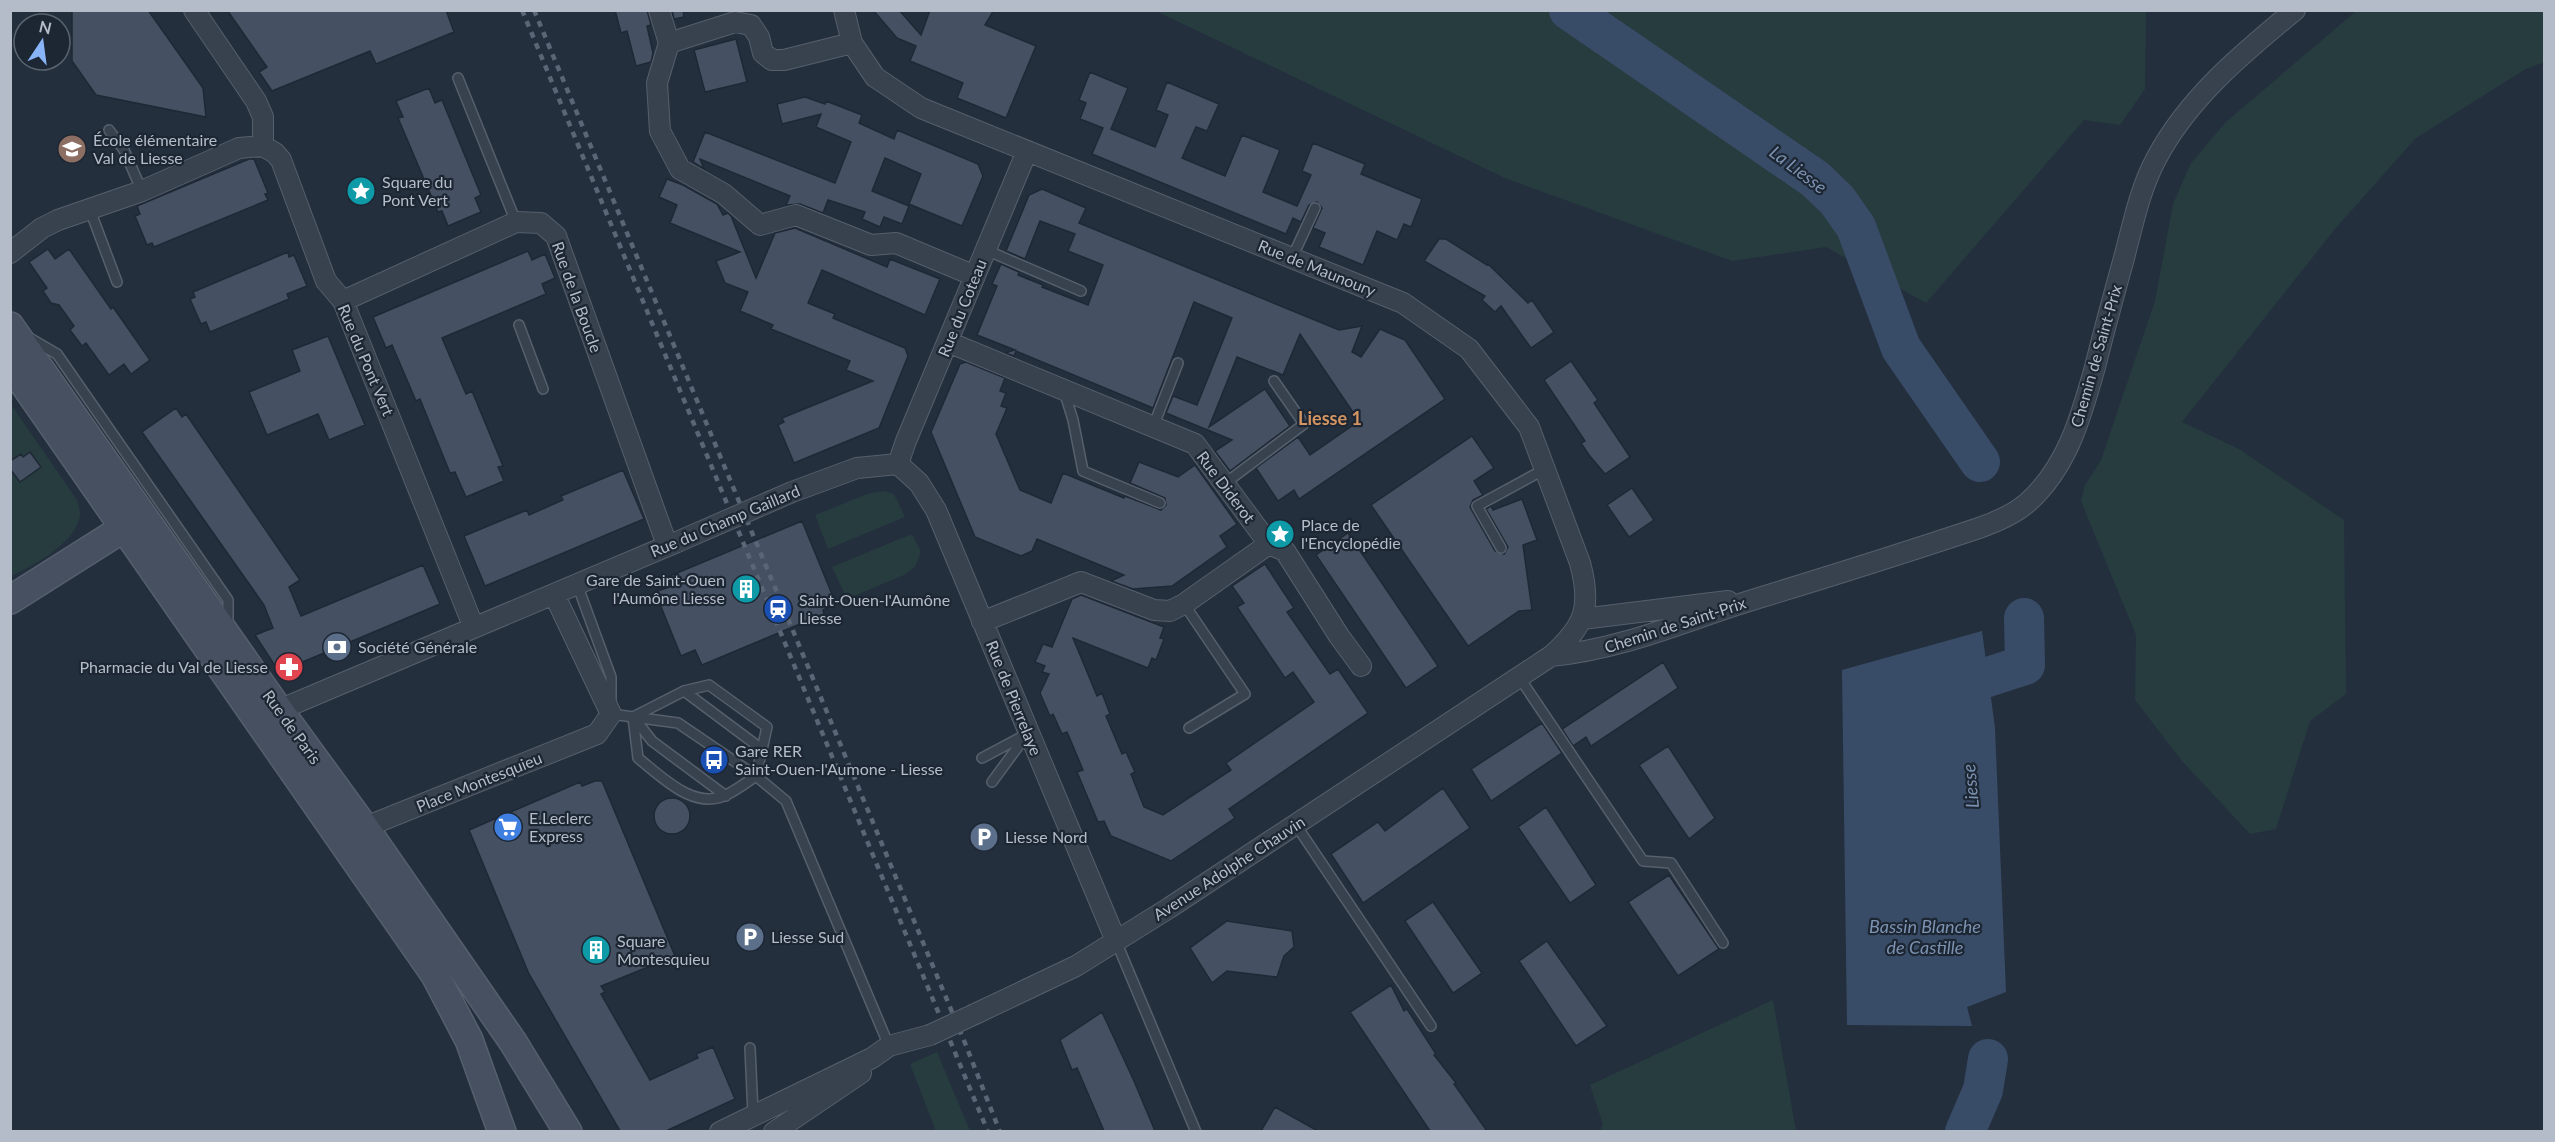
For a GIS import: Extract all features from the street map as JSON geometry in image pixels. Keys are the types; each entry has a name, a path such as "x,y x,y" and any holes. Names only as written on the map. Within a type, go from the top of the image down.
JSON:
{"main road":[{"name":"Rue de Paris","path":"12,328 133,522 269,717 365,828 513,1042 568,1131"},
{"name":"Rue de Paris","path":"10,364 133,522 228,636 269,717 338,837 450,999 469,1040 502,1131"},
{"path":"10,600 133,522"}],"street":[{"path":"10,253 42,228 142,191 239,148 263,146 263,117 256,101 194,10"},
{"path":"658,10 669,43 657,83 660,131 680,169 724,194 760,225 796,214 871,245 896,243 975,276"},
{"path":"669,43 735,22 751,25 759,37 763,52 772,60 784,60 852,43 844,10"},
{"name":"Chemin de Saint-Prix","path":"1551,656 1604,649 1666,631 1762,597 1979,528 2010,514 2038,491 2063,459 2081,416 2136,211 2155,160 2167,139 2196,101 2242,56 2295,10"},
{"name":"Rue de Maunoury","path":"852,43 875,76 921,108 1403,303 1469,349 1529,427 1586,586 1587,601 1582,619 1575,633 1551,656"},
{"name":"Rue du Pont Vert","path":"263,146 275,153 281,160 326,281 343,301 474,628"},
{"name":"Rue du Coteau","path":"898,464 1027,151"},
{"path":"343,301 516,222"},
{"name":"Rue de la Boucle","path":"516,222 541,222 555,236 672,543"},
{"name":"Rue Diderot","path":"948,342 1195,444 1269,544 1285,551 1339,636 1361,666"},
{"name":"Rue du Champ Gaillard","path":"269,717 792,492 857,468 898,464"},
{"name":"Rue de Pierrelaye","path":"898,464 919,483 936,510 1116,941"},
{"path":"982,622 1081,582 1154,610 1170,611 1184,604 1269,544"},
{"path":"554,594 610,714"},
{"name":"Chemin de Saint-Prix","path":"1582,619 1762,597"},
{"name":"Avenue Adolphe Chauvin","path":"720,1131 872,1058 889,1046 930,1035 1076,966 1296,825 1551,656"},
{"name":"Place Montesquieu","path":"338,837 597,735 610,714"},
{"name":"Avenue Adolphe Chauvin","path":"774,1131 856,1078 889,1046"}],"lane":[{"path":"458,78 516,222"},
{"path":"109,130 124,150 142,191"},
{"path":"1292,258 1315,208"},
{"path":"90,210 117,282"},
{"path":"986,250 1081,291"},
{"path":"519,325 543,389"},
{"path":"12,328 40,342 57,354 228,600 228,636"},
{"path":"1153,427 1178,363"},
{"path":"1224,484 1304,424 1274,381"},
{"path":"1064,390 1073,420 1083,471 1160,503"},
{"path":"1501,548 1477,506 1545,469"},
{"path":"577,584 611,676 610,714 678,723 756,776 786,801 889,1046"},
{"path":"1184,604 1245,693 1189,728"},
{"path":"1519,677 1643,861 1671,863 1724,943"},
{"path":"709,685 767,727 756,776 726,796 698,799 672,784 638,758 633,717 684,691 709,685"},
{"path":"684,691 763,750"},
{"path":"633,717 652,741 726,796"},
{"path":"982,759 1028,733"},
{"path":"992,782 1028,733"},
{"path":"1296,825 1431,1026"},
{"path":"1116,941 1196,1131"},
{"path":"750,1048 753,1114"}],"green space":[{"path":"1156,11 2146,11 2145,89 2120,125 2084,120 1926,303 1826,247 1732,261 1505,178"},
{"path":"2356,11 2544,11 2544,62 2524,70 2416,138 2335,229 2182,422 2239,449 2344,520 2346,694 2310,721 2276,829 2250,834 2182,761 2135,700 2136,635 2081,501 2085,485 2101,460 2155,301 2173,204 2191,163 2226,122"},
{"path":"10,403 77,500 80,514 71,534 53,552 11,576"},
{"path":"884,491 894,494 905,517 828,549 815,515 870,493"},
{"path":"912,534 921,552 915,567 904,575 847,599 832,567"},
{"path":"1773,1000 1796,1131 1600,1131 1603,1124 1590,1085"},
{"path":"937,1052 970,1131 936,1131 910,1064"}],"water":[{"name":"Bassin Blanche de Castille","path":"1982,631 1995,728 2006,992 1967,1007 1972,1026 1847,1025 1842,670"}],"building":[{"path":"72,10 148,10 203,88 206,117 96,95 72,61"},
{"path":"227,10 446,10 454,32 376,64 370,51 272,91 259,72 267,67"},
{"path":"615,10 647,10 651,25 647,26 653,53 651,62 636,66 627,31 621,33"},
{"path":"672,10 683,10 684,17 674,19"},
{"path":"873,10 899,10 921,35 930,10 994,10 985,25 1036,46 1006,118 957,98 963,83 910,61 916,46 897,38"},
{"path":"736,39 747,82 705,92 694,50"},
{"path":"1090,72 1128,88 1111,129 1155,147 1168,115 1156,110 1167,82 1219,104 1207,131 1196,127 1182,158 1225,176 1242,135 1280,150 1263,192 1297,206 1311,175 1302,171 1313,143 1365,164 1361,174 1422,199 1411,227 1404,224 1397,240 1377,231 1363,265 1319,247 1325,233 1313,228 1322,208 1317,202 1309,205 1301,222 1293,218 1286,234 1092,154 1103,128 1080,119 1086,103 1079,100"},
{"path":"429,88 435,103 442,100 481,195 475,198 481,212 448,226 442,211 438,212 398,118 403,117 396,101"},
{"path":"805,97 825,104 826,101 862,115 859,123 894,139 897,130 978,164 983,176 962,226 909,204 921,174 885,158 872,191 909,206 902,224 884,217 880,227 862,219 865,212 828,200 823,213 800,204 786,205 790,196 700,159 704,169 693,162 705,132 835,183 851,142 816,127 821,114 782,124 777,104"},
{"path":"249,159 254,159 268,193 265,194 268,200 154,247 152,243 147,245 135,216 140,214 137,206"},
{"path":"667,179 717,204 723,215 728,213 731,216 756,278 775,233 795,228 887,267 890,259 940,279 925,315 822,270 808,303 835,314 833,318 905,348 908,356 879,428 794,463 778,425 784,422 782,418 873,381 846,370 850,361 771,329 773,325 740,311 748,292 725,283 716,261 740,252 670,223 677,205 659,197"},
{"path":"1042,189 1086,208 1079,223 1339,330 1362,326 1352,352 1361,357 1380,329 1405,340 1445,399 1299,499 1294,490 1278,501 1256,468 1298,437 1310,455 1359,421 1300,334 1283,375 1237,357 1209,427 1265,389 1290,426 1230,471 1215,451 1232,440 1166,413 1173,396 1197,405 1232,318 1194,302 1153,408 1016,351 1014,356 1005,353 1015,350 977,335 997,286 992,284 1001,264 1019,272 1018,275 1043,285 1042,287 1088,305 1103,265 1068,251 1075,234 1040,221 1025,259 1006,251 1029,195"},
{"path":"1439,239 1446,239 1488,264 1528,303 1532,300 1554,332 1531,348 1501,306 1495,312 1482,300 1485,296 1424,261"},
{"path":"48,249 55,259 69,249 150,360 131,374 124,364 109,375 86,343 82,346 70,330 74,326 59,305 51,303 43,291 47,288 29,262"},
{"path":"528,251 532,260 545,254 555,278 542,284 546,294 442,338 466,394 472,391 503,466 498,467 504,481 466,497 455,472 450,473 420,399 416,401 392,345 386,348 373,317"},
{"path":"288,252 289,257 294,255 307,286 287,294 289,299 210,332 206,322 201,324 190,299 195,297 193,292"},
{"path":"328,336 365,425 329,440 318,414 267,435 249,392 300,371 292,350"},
{"path":"1571,361 1598,400 1594,403 1630,457 1605,474 1581,443 1585,441 1544,380"},
{"path":"966,362 1005,378 1000,391 1006,393 1001,406 1007,408 996,434 1020,490 1051,503 1063,473 1124,498 1125,496 1161,510 1166,505 1165,498 1130,483 1139,462 1178,477 1195,465 1237,524 1220,536 1227,547 1172,586 1133,589 1111,581 1124,575 1037,539 1032,551 1021,556 975,537 931,432 960,364"},
{"path":"176,408 182,417 186,414 300,580 289,587 301,616 423,565 440,604 279,672 255,635 273,628 264,605 142,432"},
{"path":"1472,436 1494,468 1474,481 1483,495 1473,500 1470,507 1495,551 1504,554 1508,547 1486,509 1491,506 1493,510 1522,499 1537,540 1523,545 1532,610 1519,611 1468,646 1371,505"},
{"path":"30,452 41,467 20,482 10,469 10,461 21,454 23,457"},
{"path":"623,470 644,519 485,586 464,536 527,510 529,515 563,500 561,496"},
{"path":"1632,488 1654,520 1629,537 1607,505"},
{"name":"Gare de Saint-Ouen l'Aumône Liesse","path":"802,521 836,604 823,610 824,614 702,665 695,650 681,656 655,592 669,587 665,578"},
{"path":"1348,533 1438,666 1406,688 1316,555"},
{"path":"1265,564 1294,608 1287,612 1330,674 1338,669 1368,713 1229,809 1235,818 1171,861 1111,836 1104,821 1098,822 1077,772 1083,770 1067,732 1062,734 1053,714 1050,716 1040,693 1049,674 1042,672 1045,666 1035,662 1043,644 1052,647 1072,599 1081,595 1164,627 1160,638 1164,639 1156,660 1152,658 1148,668 1073,638 1097,696 1102,693 1110,714 1106,716 1122,754 1126,752 1135,772 1131,774 1144,807 1163,815 1231,770 1226,763 1314,702 1293,672 1285,678 1237,607 1244,603 1232,586"},
{"path":"1663,662 1678,688 1591,746 1586,737 1573,746 1562,729"},
{"path":"1542,723 1562,753 1491,801 1471,769"},
{"path":"1668,746 1715,818 1689,839 1639,765"},
{"name":"Square Montesquieu","path":"602,781 675,956 601,986 605,992 601,994 650,1080 698,1058 696,1054 713,1047 735,1099 666,1131 620,1131 529,974 469,830 580,782 582,786"},
{"path":"1443,788 1470,828 1363,903 1331,854 1378,822 1385,831"},
{"path":"672,798 685,803 690,816 685,829 672,834 659,829 654,816 659,803"},
{"path":"1546,807 1596,885 1570,903 1518,827"},
{"path":"1669,875 1719,949 1678,976 1628,902"},
{"path":"1433,902 1482,973 1453,993 1405,921"},
{"path":"1227,921 1292,931 1294,947 1284,956 1277,977 1227,971 1212,983 1190,948"},
{"path":"1547,941 1607,1026 1576,1046 1519,961"},
{"path":"1391,985 1404,1011 1407,1009 1436,1054 1434,1055 1456,1083 1454,1084 1487,1131 1430,1131 1350,1012"},
{"path":"1102,1012 1155,1131 1104,1131 1077,1068 1072,1070 1060,1040"},
{"path":"1275,1107 1318,1131 1261,1131"}],"waterway":[{"name":"La Liesse","path":"1569,10 1815,179 1837,200 1856,227 1901,348 1980,462"},
{"name":"Liesse","path":"1965,713 1963,685 2025,665 2024,618"},
{"name":"Liesse","path":"1965,1132 1983,1090 1988,1059"}],"railway":[{"path":"522,10 988,1132"},
{"path":"534,10 965,1043 1000,1132"}],"place":[{"name":"École élémentaire Val de Liesse","path":"72,149"},
{"name":"Square du Pont Vert","path":"361,191"},
{"name":"Place de l'Encyclopédie","path":"1280,534"},
{"name":"Gare de Saint-Ouen l'Aumône Liesse","path":"746,589"},
{"name":"Saint-Ouen-l'Aumône Liesse","path":"778,609"},
{"name":"Société Générale","path":"337,647"},
{"name":"Pharmacie du Val de Liesse","path":"289,667"},
{"name":"Gare RER Saint-Ouen-l'Aumone - Liesse","path":"714,760"},
{"name":"E.Leclerc Express","path":"508,827"},
{"name":"Liesse Nord","path":"984,837"},
{"name":"Liesse Sud","path":"750,937"},
{"name":"Square Montesquieu","path":"596,950"}],"district":[{"name":"Liesse 1","path":"1330,419"}]}
